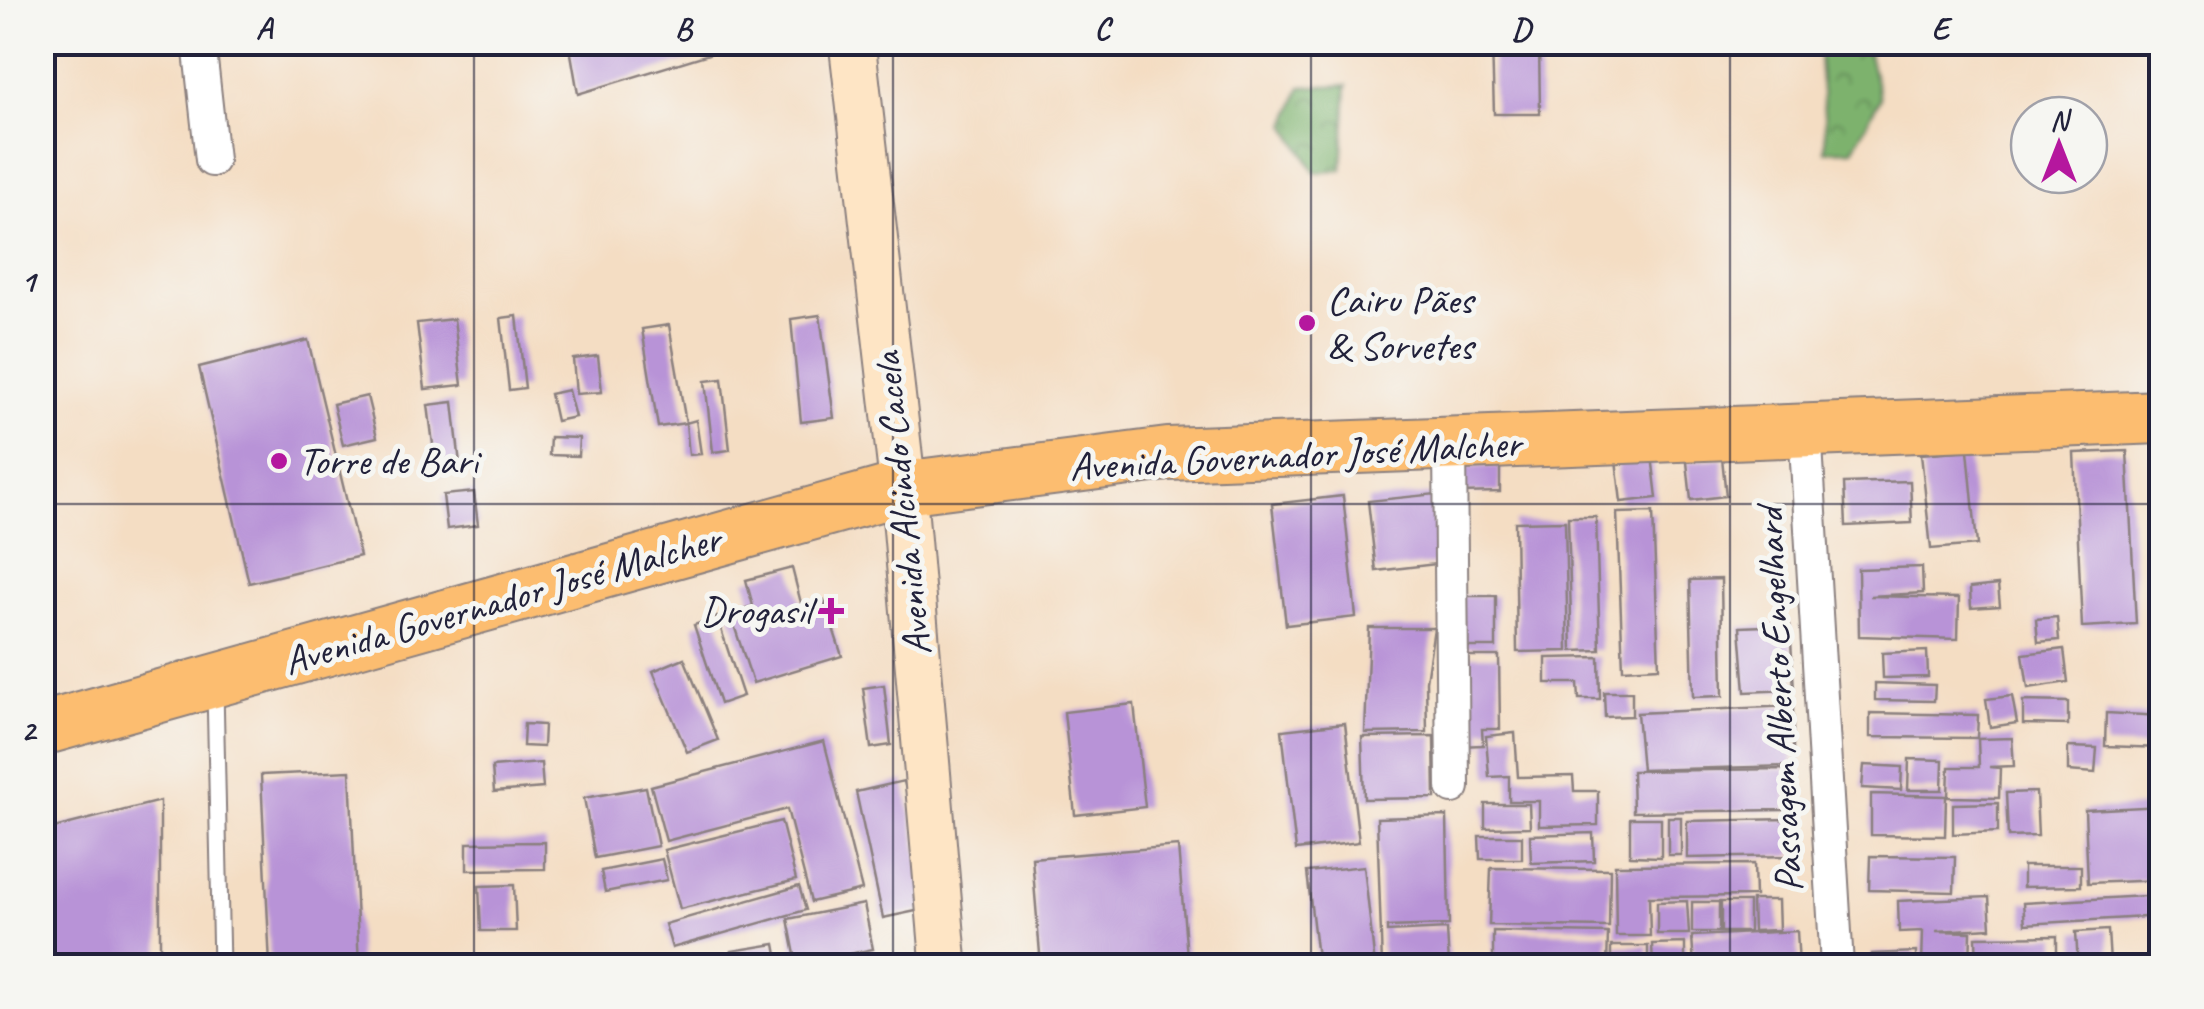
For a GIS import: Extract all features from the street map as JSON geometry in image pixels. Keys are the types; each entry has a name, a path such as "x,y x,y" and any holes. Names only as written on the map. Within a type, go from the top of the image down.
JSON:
{"main road":[{"name":"Avenida Alcindo Cacela","path":"852,42 903,488 944,966"},
{"name":"Avenida Governador José Malcher","path":"42,729 903,488 1168,454 2162,417"}],"street":[{"path":"200,42 212,160"},
{"name":"Passagem Alberto Engelhard","path":"1805,428 1837,966"},
{"path":"1450,445 1453,787"}],"lane":[{"path":"214,680 221,966"}],"green space":[{"path":"1866,43 1880,98 1853,150 1825,151 1819,48"},
{"path":"1347,85 1342,170 1315,173 1287,125 1301,87"}],"building":[{"path":"569,42 744,42 745,43 578,94"},
{"path":"1492,42 1539,42 1540,114 1494,114"},
{"path":"820,315 834,418 801,422 791,319"},
{"path":"517,316 525,388 509,390 501,318"},
{"path":"454,319 462,385 425,389 417,323"},
{"path":"669,325 686,423 658,427 642,329"},
{"name":"Torre de Bari","path":"308,340 360,556 249,583 199,367"},
{"path":"598,356 602,392 576,394 573,359"},
{"path":"722,379 730,450 713,452 705,381"},
{"path":"568,390 575,417 556,421 550,394"},
{"path":"367,396 377,437 343,445 333,404"},
{"path":"453,402 461,473 437,476 428,405"},
{"path":"696,420 701,454 689,455 686,423"},
{"path":"550,437 579,438 578,456 549,455"},
{"path":"1651,447 1657,498 1621,502 1615,451"},
{"path":"1968,450 1977,545 1931,549 1921,454"},
{"path":"2127,451 2136,624 2082,627 2074,453"},
{"path":"2155,455 2162,455 2162,556 2158,556"},
{"path":"1722,458 1726,496 1691,500 1687,462"},
{"path":"1500,466 1500,492 1458,493 1457,467"},
{"path":"1910,481 1912,523 1846,526 1844,483"},
{"path":"474,492 478,525 447,529 443,495"},
{"path":"1436,494 1445,563 1376,571 1368,501"},
{"path":"1343,496 1356,617 1286,625 1272,504"},
{"path":"1653,512 1659,667 1623,669 1617,513"},
{"path":"1568,517 1596,517 1600,650 1572,651"},
{"path":"1565,521 1568,651 1517,652 1515,522"},
{"path":"1922,567 1923,593 1870,596 1959,598 1958,639 1859,636 1858,569"},
{"path":"792,568 802,607 824,600 842,656 753,683 730,613 753,606 746,580"},
{"path":"1721,579 1723,696 1693,697 1690,580"},
{"path":"1998,585 2000,606 1971,608 1970,588"},
{"path":"1457,596 1496,596 1496,647 1458,647"},
{"path":"717,617 743,696 720,704 694,625"},
{"path":"2057,617 2059,640 2038,642 2036,619"},
{"path":"1790,625 1794,690 1745,692 1740,627"},
{"path":"1369,628 1434,628 1426,681 1427,732 1365,733"},
{"path":"2064,649 2068,682 2028,688 2023,654"},
{"path":"1927,651 1928,677 1883,678 1882,653"},
{"path":"1457,656 1499,656 1500,729 1482,729 1483,745 1458,746"},
{"path":"1599,657 1600,699 1579,699 1578,683 1546,683 1546,658"},
{"path":"684,658 718,740 687,752 653,671"},
{"path":"1875,683 1935,685 1934,701 1875,700"},
{"path":"884,685 891,745 871,748 863,688"},
{"path":"1604,692 1632,692 1632,716 1605,717"},
{"path":"2012,696 2017,723 1990,727 1986,699"},
{"path":"2023,701 2068,702 2068,725 2023,724"},
{"path":"1134,704 1145,807 1075,815 1064,712"},
{"path":"1793,706 1793,766 1642,770 1637,713"},
{"path":"1870,713 1978,715 1977,738 1870,737"},
{"path":"2106,713 2162,716 2162,748 2105,746"},
{"path":"1345,723 1359,842 1296,850 1282,730"},
{"path":"524,724 544,725 543,747 523,746"},
{"path":"1515,733 1518,777 1573,776 1574,791 1598,791 1598,825 1539,826 1539,801 1509,801 1509,776 1489,777 1486,736"},
{"path":"1434,736 1435,798 1364,799 1362,737"},
{"path":"2012,738 2014,766 1989,767 2000,768 1999,798 1948,797 1949,767 1979,767 1978,739"},
{"path":"824,741 862,890 811,902 787,809 666,841 651,786"},
{"path":"2068,747 2097,748 2095,773 2068,771"},
{"path":"1909,759 1943,760 1942,790 1908,790"},
{"path":"541,763 543,788 494,792 492,767"},
{"path":"1864,765 1902,767 1901,790 1862,788"},
{"path":"1787,769 1787,810 1633,812 1632,771"},
{"path":"350,771 359,966 270,966 261,775"},
{"path":"904,781 930,908 883,918 856,792"},
{"path":"646,787 658,846 595,858 584,798"},
{"path":"2036,792 2038,836 2008,837 2006,793"},
{"path":"1871,794 1946,796 1945,836 1871,835"},
{"path":"160,801 160,966 42,966 42,831"},
{"path":"1998,803 1998,832 1953,834 1953,804"},
{"path":"1485,804 1529,804 1530,827 1485,828"},
{"path":"2162,806 2162,880 2088,883 2085,810"},
{"path":"1447,816 1449,925 1387,927 1387,932 1447,929 1449,966 1382,966 1377,818"},
{"path":"1668,817 1681,817 1681,855 1668,855"},
{"path":"1630,818 1661,818 1661,857 1630,856"},
{"path":"1791,819 1792,856 1687,858 1687,821"},
{"path":"781,821 796,880 680,909 664,850"},
{"path":"1593,833 1594,861 1531,863 1530,835"},
{"path":"1479,836 1522,836 1522,859 1480,859"},
{"path":"545,842 545,869 467,870 467,843"},
{"path":"1178,846 1187,957 1041,966 1032,858"},
{"path":"1870,856 1955,857 1954,892 1869,890"},
{"path":"662,859 667,880 605,892 601,871"},
{"path":"1754,864 1755,896 1649,897 1650,936 1616,936 1615,865"},
{"path":"1364,866 1375,966 1318,966 1307,872"},
{"path":"2023,866 2081,866 2081,886 2023,887"},
{"path":"1491,868 1610,869 1609,927 1489,925"},
{"path":"514,885 516,931 481,931 479,886"},
{"path":"799,886 806,910 672,948 665,924"},
{"path":"2162,895 2162,916 2025,924 2023,903"},
{"path":"1989,897 1991,928 1936,931 1971,932 1970,966 1922,966 1923,931 1899,932 1898,901"},
{"path":"1752,900 1778,900 1779,930 1753,931"},
{"path":"1687,901 1689,934 1657,934 1657,902"},
{"path":"1692,902 1719,902 1719,932 1692,932"},
{"path":"1721,902 1749,902 1749,932 1721,932"},
{"path":"864,904 873,949 797,965 788,919"},
{"path":"2108,930 2110,963 2078,965 2076,932"},
{"path":"1493,931 1608,933 1607,966 1493,966"},
{"path":"1797,931 1799,966 1694,966 1692,936"},
{"path":"2162,933 2162,966 2157,966 2156,934"},
{"path":"2057,936 2057,966 1977,966 1976,937"},
{"path":"1685,943 1685,966 1653,966 1652,944"},
{"path":"775,944 779,966 735,966 732,951"},
{"path":"1611,946 1648,946 1648,966 1611,966"},
{"path":"1916,952 1916,966 1873,966 1872,954"},
{"path":"723,956 724,966 673,963"}],"place":[{"name":"Cairu Pães & Sorvetes","path":"1307,323"},
{"name":"Torre de Bari","path":"279,461"},
{"name":"Drogasil","path":"831,611"}]}
